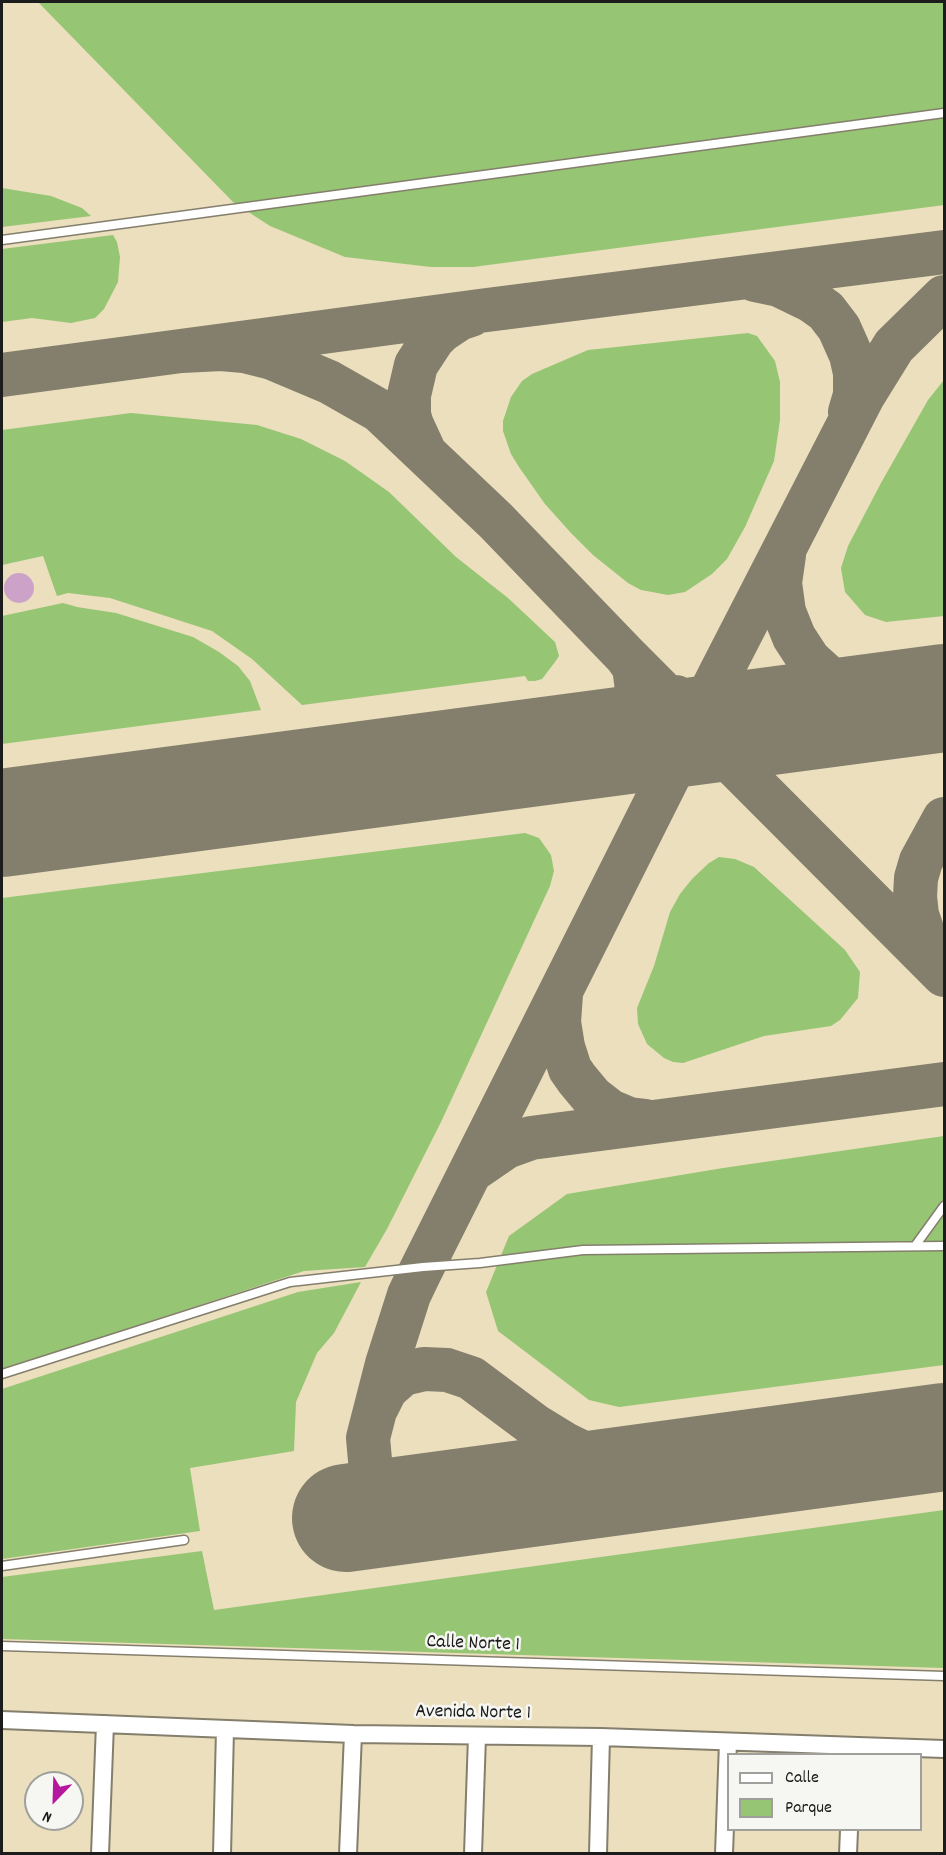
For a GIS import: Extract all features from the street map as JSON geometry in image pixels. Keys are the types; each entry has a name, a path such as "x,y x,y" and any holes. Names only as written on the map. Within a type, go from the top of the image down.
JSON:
{"street":[{"name":"Avenida Norte 1","path":"2,1720 353,1734 601,1737 852,1750 945,1749"},
{"path":"100,1854 105,1724"},
{"path":"222,1854 225,1730"},
{"path":"348,1854 353,1734"},
{"path":"473,1854 477,1736"},
{"path":"598,1854 601,1737"},
{"path":"728,1742 728,1753"},
{"path":"724,1854 727,1770"},
{"path":"848,1854 849,1831"}],"lane":[{"path":"2,240 945,113"},
{"path":"915,1246 945,1206"},
{"path":"2,1374 290,1282 583,1251 945,1246"},
{"path":"2,1566 183,1540"},
{"name":"Calle Norte 1","path":"2,1646 945,1676"}],"green space":[{"path":"38,2 944,2 944,205 473,267 431,267 345,257 270,226 233,202"},
{"path":"2,188 51,196 82,208 91,216 2,227"},
{"path":"113,235 120,257 118,282 104,309 95,318 71,323 32,318 2,322 2,249"},
{"path":"748,333 757,336 775,361 780,382 780,420 774,461 745,527 727,559 712,574 685,592 668,595 641,590 628,583 593,555 571,533 545,504 519,467 511,454 503,431 503,421 511,397 522,381 532,374 588,350"},
{"path":"944,380 944,616 886,622 865,615 845,592 841,568 848,546 881,483 928,400"},
{"path":"131,413 257,425 301,439 345,461 389,492 456,557 508,598 555,642 559,656 542,679 535,681 528,681 525,676 302,705 252,659 212,631 110,598 68,593 57,596 43,556 2,565 2,430"},
{"path":"63,603 116,613 193,637 238,666 250,681 261,710 2,744 2,616"},
{"path":"525,833 539,838 551,855 554,871 550,886 441,1122 387,1229 365,1267 304,1271 2,1370 2,898"},
{"path":"719,857 735,859 754,867 845,950 860,972 858,998 840,1020 831,1026 764,1036 683,1063 673,1062 664,1058 647,1044 638,1024 637,1008 654,966 670,912 692,879"},
{"path":"944,1136 944,1365 619,1407 589,1400 498,1331 486,1292 509,1236 567,1194 723,1168"},
{"path":"361,1282 334,1333 317,1353 296,1402 294,1451 190,1468 200,1531 2,1559 2,1389 298,1292"},
{"path":"944,1510 944,1668 2,1639 2,1577 202,1551 214,1610"}],"building":[{"path":"19,573 30,577 34,588 30,599 19,603 8,599 4,588 8,577"}],"taxiway":[{"path":"2,375 944,252"},
{"path":"755,280 779,285 812,301 826,311 839,328 851,355 855,373 855,395 850,412"},
{"path":"375,1515 368,1438 387,1364 409,1295 720,674 863,396 894,346 944,297"},
{"path":"424,451 409,415 409,395 416,365 441,331 459,319 471,315"},
{"path":"182,351 221,349 244,351 272,358 329,382 380,411 496,521 626,656 944,975"},
{"path":"784,555 780,583 784,612 794,637 809,660 831,680 859,693 915,702"},
{"path":"579,746 614,731 629,712 637,689 634,667 626,656"},
{"path":"676,697 701,712 726,719 766,720 841,712"},
{"path":"598,744 666,747 707,761"},
{"path":"934,958 917,915 916,878 921,861 944,819"},
{"path":"561,994 559,1022 563,1047 570,1069 592,1097 610,1111 629,1119 646,1121"},
{"path":"471,1171 506,1147 531,1138 944,1084"},
{"path":"377,1407 386,1389 403,1374 424,1369 447,1370 471,1378 534,1425 596,1459 645,1471 699,1469"}],"runway":[{"path":"2,823 944,698"},
{"path":"346,1518 944,1437"}]}
